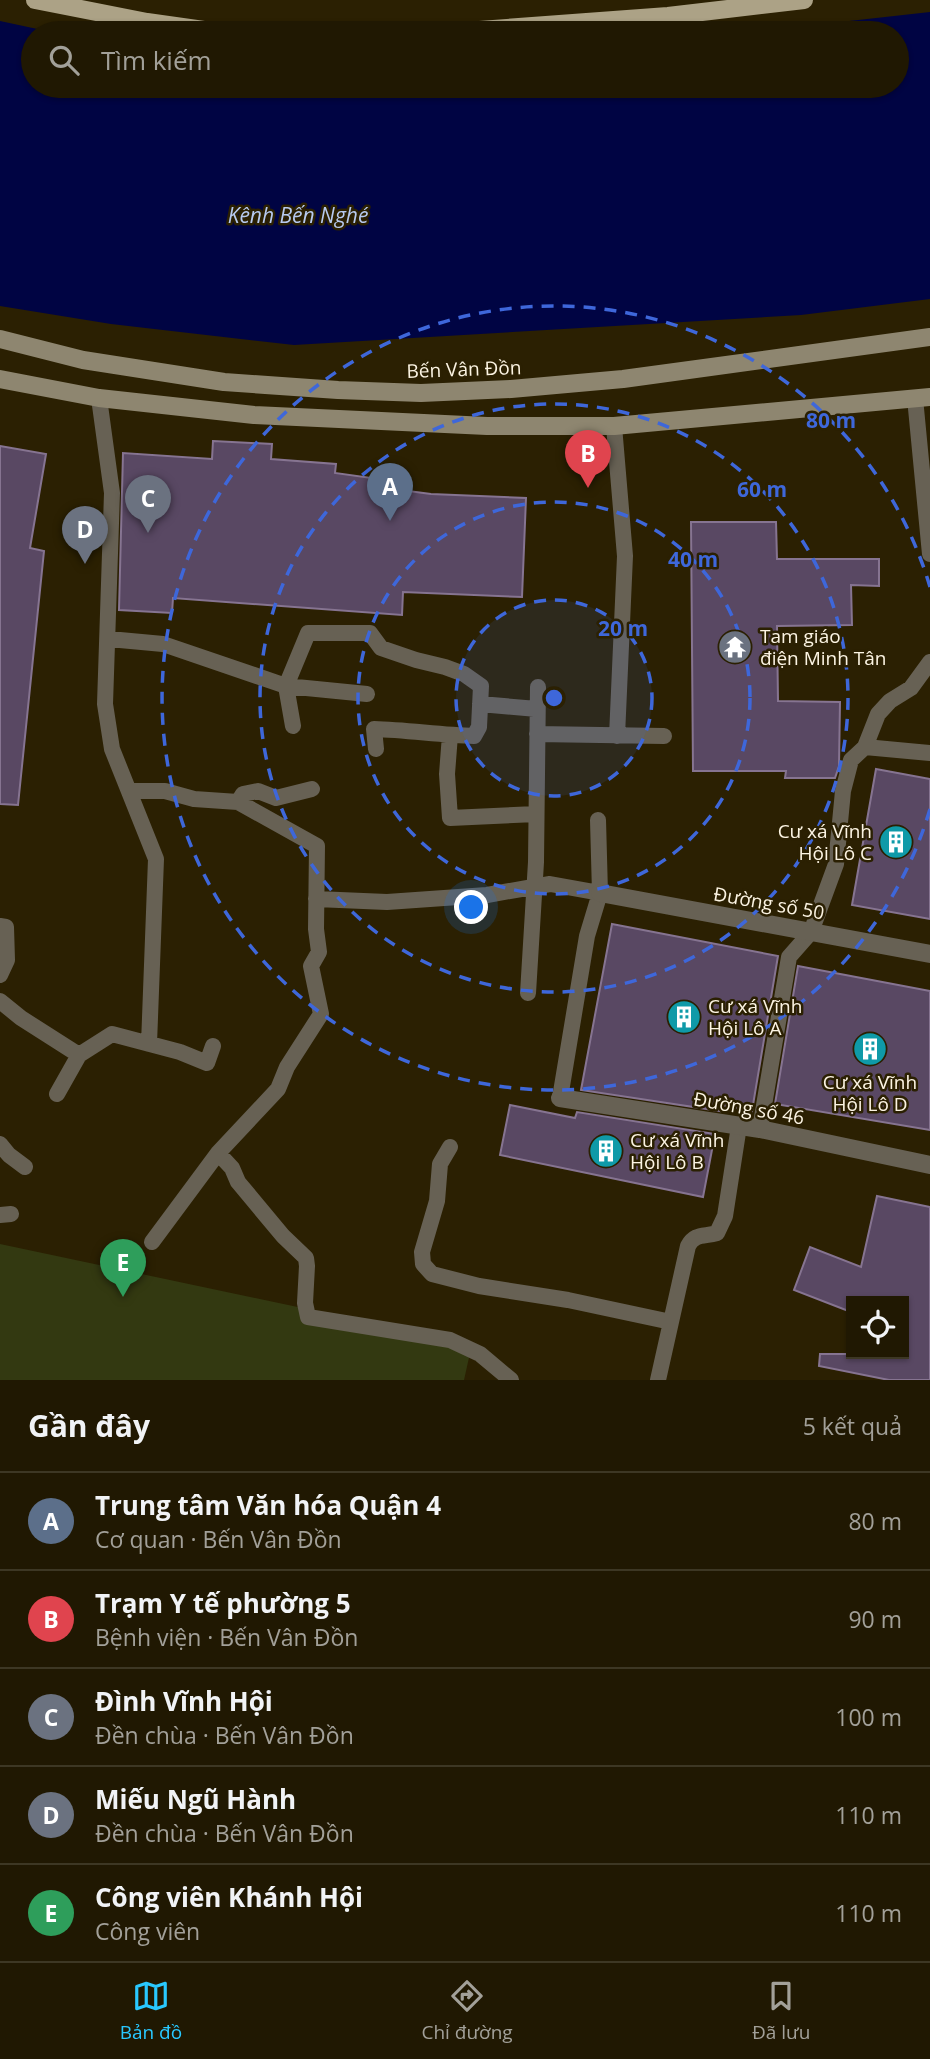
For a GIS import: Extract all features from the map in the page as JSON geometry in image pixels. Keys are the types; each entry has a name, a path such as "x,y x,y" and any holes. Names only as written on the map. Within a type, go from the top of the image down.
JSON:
{"main road":[{"path":"35,0 142,21"},
{"path":"600,21 804,0"},
{"name":"Bến Vân Đồn","path":"0,339 83,360 224,382 421,393 511,389 623,379 930,337"},
{"path":"5,382 99,398 254,415 487,426 614,426 922,398"}],"street":[{"name":"Đường số 50","path":"600,893 930,954"},
{"name":"Đường số 46","path":"560,1098 760,1129 930,1165"}],"lane":[{"path":"99,398 113,493 109,542 109,639 105,704 112,749 156,859 149,1044"},
{"path":"922,398 930,554"},
{"path":"614,426 625,556 617,736"},
{"path":"293,726 286,686 308,633 370,633 381,648 464,674 481,686 480,727 474,736 374,729 376,749"},
{"path":"109,639 163,644 286,686 367,694"},
{"path":"760,1129 789,957 811,932 836,864 843,791 851,760 865,747 878,713 890,701 911,688 930,662"},
{"path":"528,993 533,887 537,862 538,687"},
{"path":"480,704 537,709"},
{"path":"537,734 664,736"},
{"path":"450,735 447,774 450,818 536,814"},
{"path":"865,747 930,753"},
{"path":"238,802 243,794 258,791 276,798 312,789"},
{"path":"129,792 165,791 194,799 238,802 317,846 318,952 311,966 321,1014 286,1067 278,1089 218,1153 152,1242"},
{"path":"560,1098 587,936 600,893 598,820"},
{"path":"316,899 387,902 487,895 550,884 600,893"},
{"path":"0,926 6,927 7,960 0,975"},
{"path":"0,1001 21,1018 79,1055"},
{"path":"58,1094 79,1055 112,1034 180,1052 207,1063 213,1046"},
{"path":"658,1380 688,1246 692,1238 698,1235 717,1233 725,1216 739,1126"},
{"path":"0,1144 25,1167"},
{"path":"450,1147 440,1164 437,1201 422,1252 423,1264 432,1273 480,1286 568,1300 671,1322"},
{"path":"218,1153 232,1168 238,1182 283,1236 306,1258 308,1317 450,1340 480,1354 511,1380"}],"green space":[{"path":"0,1244 472,1344 464,1380 0,1380"}],"water":[{"name":"Kênh Bến Nghé","path":"930,12 930,299 801,315 294,345 111,324 0,306 0,21 21,26 21,98 909,98 909,21 850,21"}],"building":[{"path":"213,441 272,444 271,459 336,464 335,473 386,480 385,488 431,494 526,498 522,597 403,592 402,615 173,598 172,613 119,610 123,453 212,459"},
{"path":"0,446 46,454 30,548 44,551 18,805 0,804"},
{"name":"Tam giáo điện Minh Tân","path":"691,522 776,522 777,559 879,559 879,586 851,585 852,625 777,626 778,701 840,702 839,766 835,778 785,778 786,771 693,771"},
{"name":"Cư xá Vĩnh Hội Lô C","path":"876,769 930,779 930,919 852,905"},
{"name":"Cư xá Vĩnh Hội Lô A","path":"612,924 778,956 752,1111 721,1105 720,1111 581,1090"},
{"name":"Cư xá Vĩnh Hội Lô D","path":"798,966 930,991 930,1130 775,1104"},
{"name":"Cư xá Vĩnh Hội Lô B","path":"510,1105 575,1118 577,1112 715,1134 703,1197 500,1155"},
{"path":"877,1196 930,1207 930,1380 889,1380 819,1366 820,1354 846,1354 846,1359 909,1359 909,1296 846,1296 846,1310 794,1290 810,1247 861,1267"}],"place":[{"name":"Trạm Y tế phường 5","path":"588,488"},
{"name":"Trung tâm Văn hóa Quận 4","path":"390,521"},
{"name":"Đình Vĩnh Hội","path":"148,533"},
{"name":"Miếu Ngũ Hành","path":"85,564"},
{"name":"Tam giáo điện Minh Tân","path":"735,647"},
{"name":"Cư xá Vĩnh Hội Lô C","path":"896,842"},
{"name":"Cư xá Vĩnh Hội Lô A","path":"684,1017"},
{"name":"Cư xá Vĩnh Hội Lô D","path":"870,1049"},
{"name":"Cư xá Vĩnh Hội Lô B","path":"606,1151"},
{"name":"Công viên Khánh Hội","path":"123,1297"}]}
